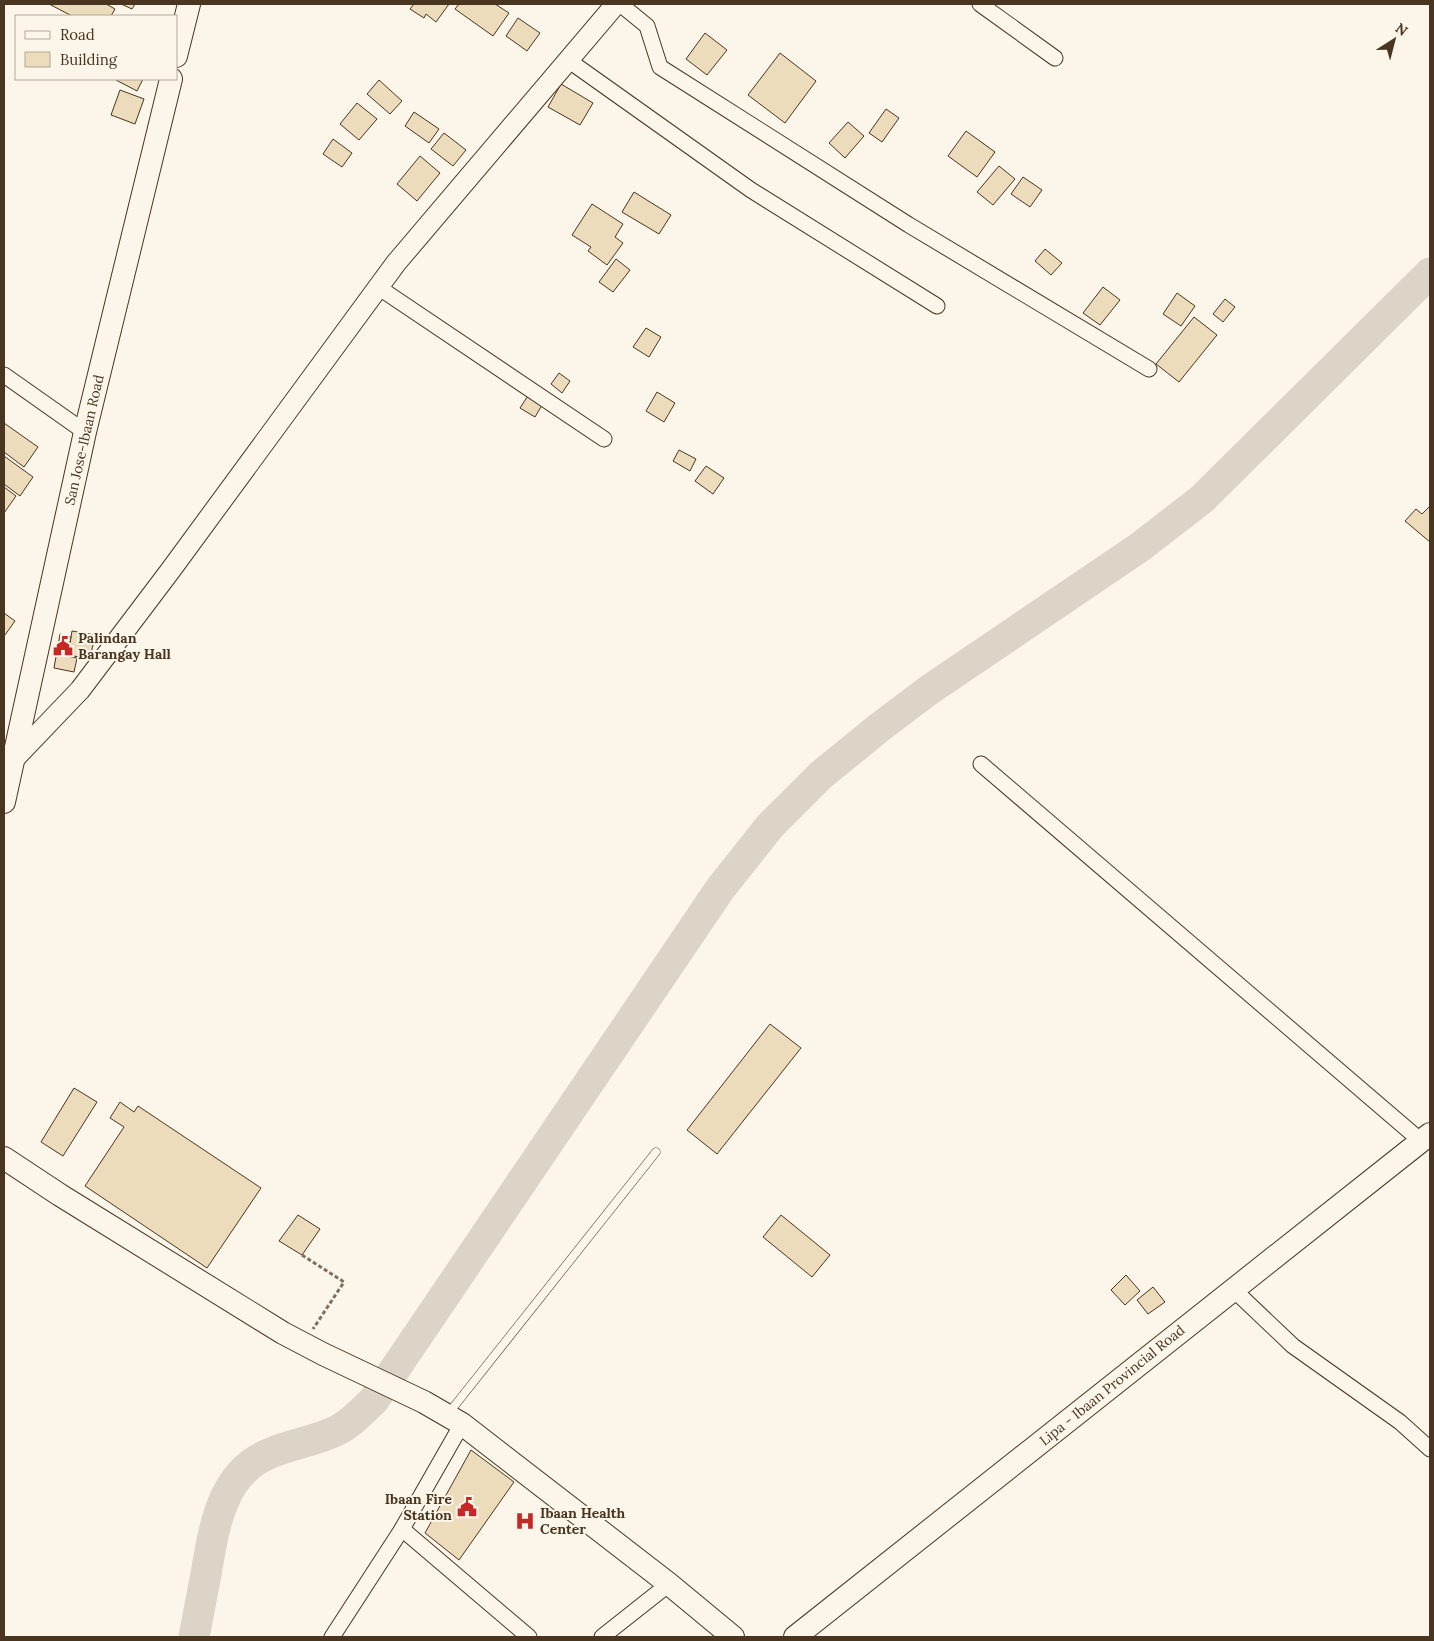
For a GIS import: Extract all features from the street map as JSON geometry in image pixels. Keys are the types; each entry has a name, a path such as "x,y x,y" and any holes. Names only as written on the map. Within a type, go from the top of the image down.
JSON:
{"main road":[{"path":"178,48 189,4"},
{"name":"San Jose-Ibaan Road","path":"4,802 85,432 171,80"},
{"name":"Lipa - Ibaan Provincial Road","path":"795,1637 1426,1137"},
{"path":"4,1158 76,1205 303,1344 403,1392 455,1420 669,1584 733,1637"}],"street":[{"path":"14,759 80,690 170,571 396,263 616,4"},
{"path":"620,4 647,26 660,67 909,225 1148,369"},
{"path":"980,4 1056,58"},
{"path":"568,60 751,190 937,306"},
{"path":"378,287 604,438"},
{"path":"4,375 85,432"},
{"path":"981,764 1426,1137"},
{"path":"1233,1289 1293,1346 1400,1422 1430,1449"},
{"path":"332,1637 402,1529 455,1420"},
{"path":"402,1529 530,1637"},
{"path":"602,1637 669,1584"}],"lane":[{"path":"455,1420 656,1152"}],"path":[{"path":"302,1254 344,1282 303,1344"}],"building":[{"path":"49,4 106,4 115,9 112,15 70,15"},
{"path":"121,4 135,4 132,9"},
{"path":"414,4 449,4 436,22 426,14 424,18 410,9"},
{"path":"459,4 495,4 509,13 493,36 455,9"},
{"path":"518,18 540,33 527,51 506,36"},
{"path":"705,33 727,50 707,75 686,59"},
{"path":"780,53 816,81 785,123 748,95"},
{"path":"116,80 142,80 137,91"},
{"path":"379,80 402,101 390,114 367,94"},
{"path":"561,84 593,103 580,125 548,107"},
{"path":"120,90 144,99 135,124 111,115"},
{"path":"357,103 377,119 359,140 340,124"},
{"path":"886,109 899,118 882,142 869,133"},
{"path":"414,112 439,129 429,143 405,126"},
{"path":"848,122 864,136 845,158 829,143"},
{"path":"966,131 995,152 977,177 948,156"},
{"path":"444,133 466,150 453,166 431,149"},
{"path":"333,139 352,153 342,167 323,154"},
{"path":"420,156 440,173 417,201 397,184"},
{"path":"999,166 1015,179 993,205 977,192"},
{"path":"1023,177 1042,190 1030,207 1011,194"},
{"path":"634,192 671,215 659,234 622,212"},
{"path":"592,204 623,224 615,237 623,243 607,265 588,251 591,247 572,235"},
{"path":"1045,249 1062,263 1051,275 1035,261"},
{"path":"616,259 630,270 613,292 599,282"},
{"path":"1103,287 1120,300 1100,325 1083,313"},
{"path":"1177,293 1195,306 1181,326 1163,314"},
{"path":"1225,299 1235,307 1223,322 1213,314"},
{"path":"1194,317 1217,335 1179,382 1156,364"},
{"path":"646,328 661,337 649,357 633,347"},
{"path":"559,373 570,381 562,393 551,384"},
{"path":"531,391 545,400 535,417 520,408"},
{"path":"657,392 675,403 664,422 646,411"},
{"path":"4,423 38,447 24,467 4,452"},
{"path":"679,450 696,459 690,471 673,461"},
{"path":"4,456 33,477 20,496 4,484"},
{"path":"706,466 724,478 713,494 695,481"},
{"path":"4,487 16,496 4,513"},
{"path":"1430,506 1430,542 1405,521 1416,509 1422,514"},
{"path":"4,613 15,621 5,635 4,634"},
{"path":"72,631 95,635 90,659 68,655"},
{"name":"Palindan Barangay Hall","path":"60,634 71,637 67,656 77,658 74,672 54,668"},
{"path":"770,1024 801,1048 717,1154 687,1130"},
{"path":"74,1088 97,1102 63,1156 41,1142"},
{"path":"120,1102 134,1112 138,1106 261,1188 207,1268 85,1186 124,1127 110,1118"},
{"path":"298,1215 320,1229 302,1255 279,1241"},
{"path":"781,1215 830,1255 812,1277 763,1237"},
{"path":"1126,1275 1140,1291 1125,1305 1111,1290"},
{"path":"1153,1287 1165,1302 1148,1314 1137,1300"},
{"name":"Ibaan Fire Station","path":"471,1450 514,1482 459,1560 425,1533"}],"waterway":[{"path":"194,1637 212,1538 223,1503 241,1473 254,1462 271,1453 336,1431 351,1421 374,1400 720,889 770,826 821,775 880,727 929,690 1140,547 1202,499 1430,273"}],"place":[{"name":"Palindan Barangay Hall","path":"63,646"},
{"name":"Ibaan Fire Station","path":"467,1507"},
{"name":"Ibaan Health Center","path":"525,1521"}]}
